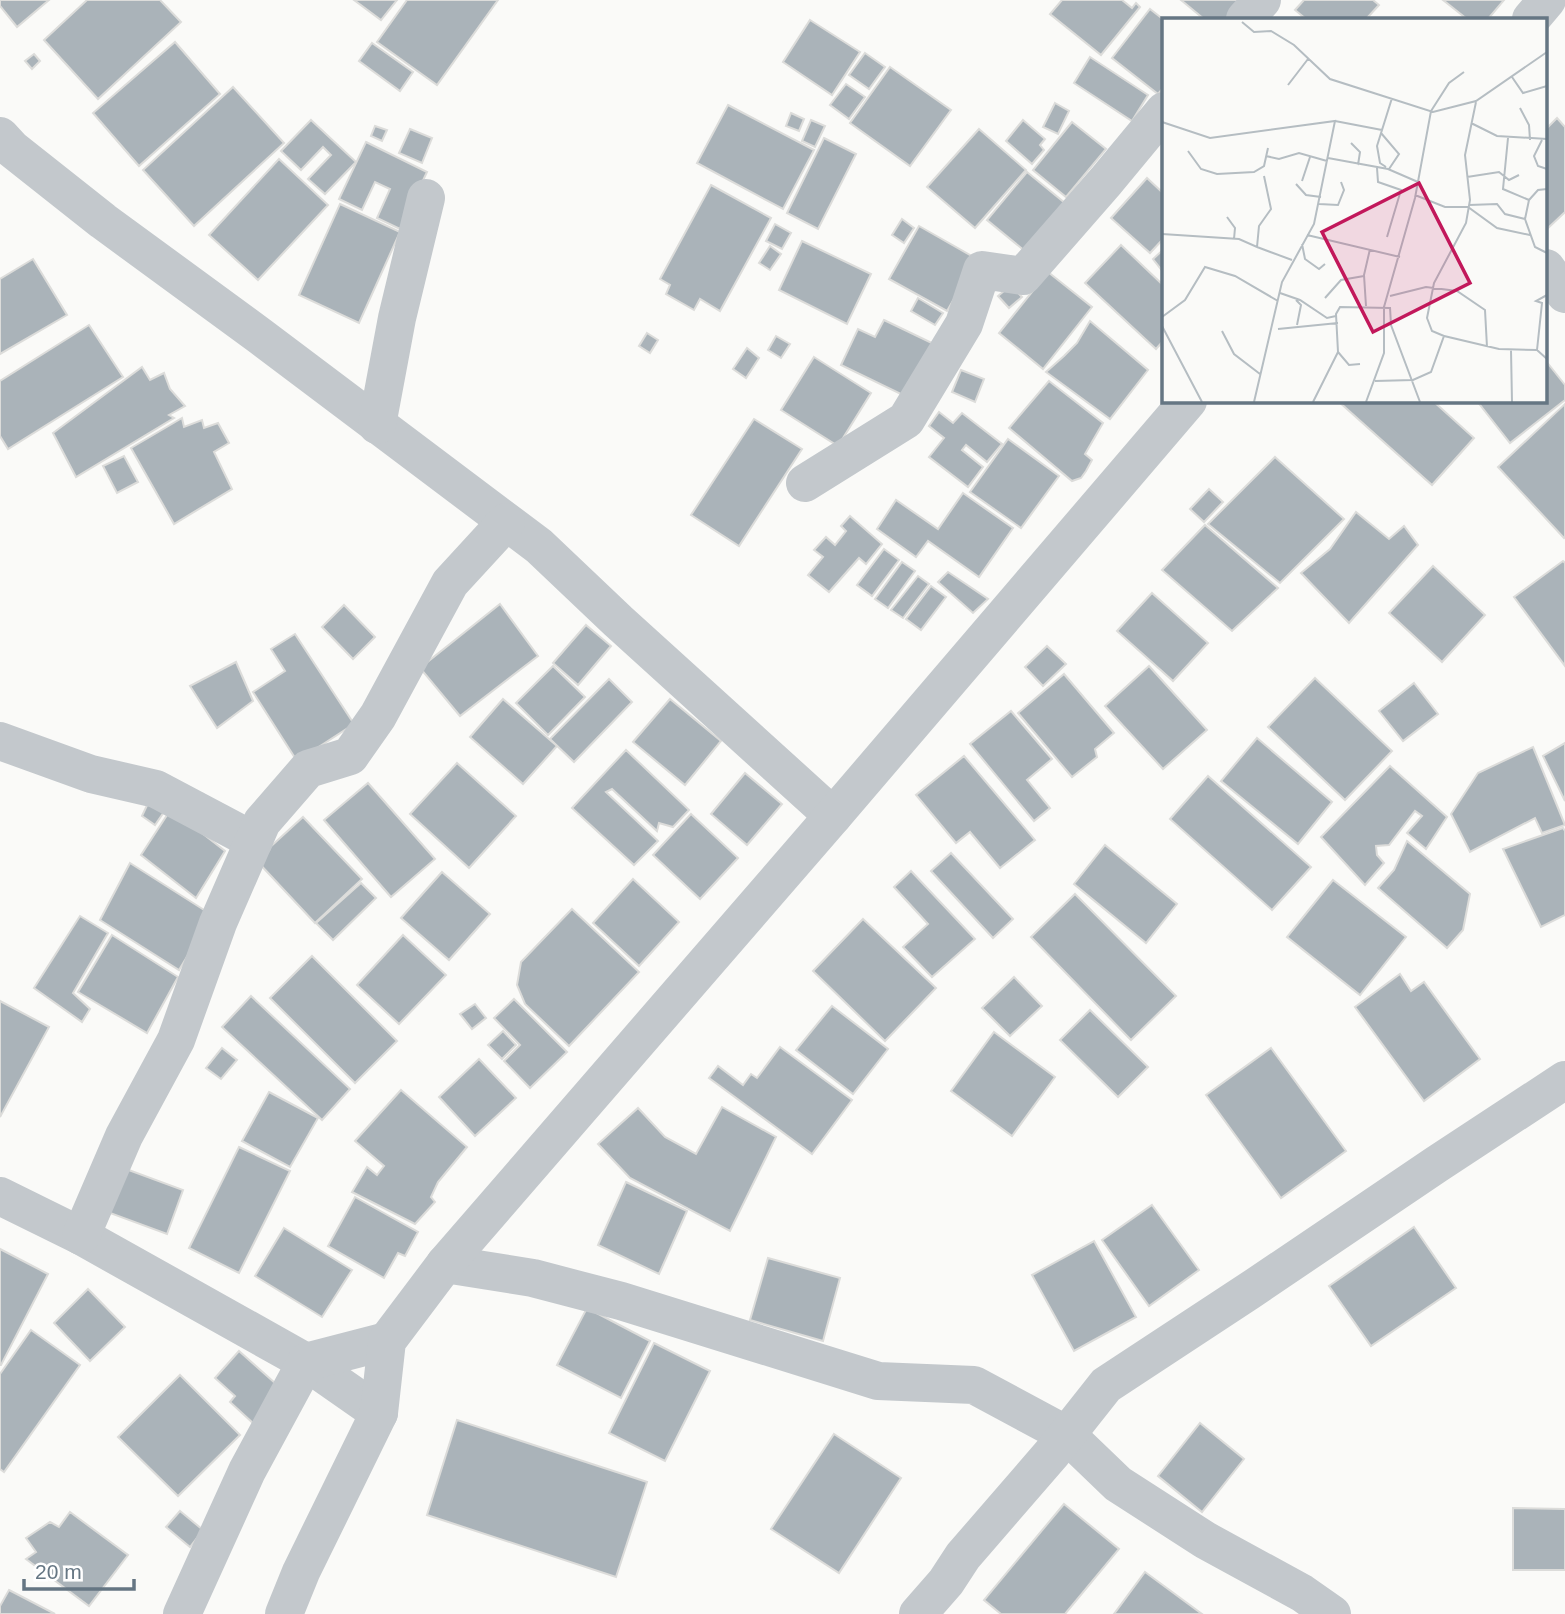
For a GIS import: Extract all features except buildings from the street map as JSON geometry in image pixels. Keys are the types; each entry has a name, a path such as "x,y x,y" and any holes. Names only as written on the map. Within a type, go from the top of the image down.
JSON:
{"street":[{"path":"1246,18 1262,0"},
{"path":"1532,18 1547,0"},
{"path":"805,483 906,420 964,324 982,270 1023,276 1162,113"},
{"path":"0,136 12,149 103,221 539,546 833,816"},
{"path":"377,425 397,318 426,198"},
{"path":"1548,271 1565,294"},
{"path":"284,1614 379,1413 387,1341 445,1264 1187,402"},
{"path":"81,1236 124,1136 176,1040 218,923 262,822 308,769 350,757 378,716 450,583 506,522"},
{"path":"0,741 90,774 156,789 254,841"},
{"path":"918,1614 947,1582 962,1556 1040,1468 1106,1385 1565,1080"},
{"path":"0,1196 81,1236 306,1362 379,1413"},
{"path":"445,1264 533,1278 621,1301 878,1381 974,1385 1067,1435 1118,1485 1205,1540 1302,1593 1332,1614"},
{"path":"182,1614 247,1471 306,1362 387,1341"}]}
